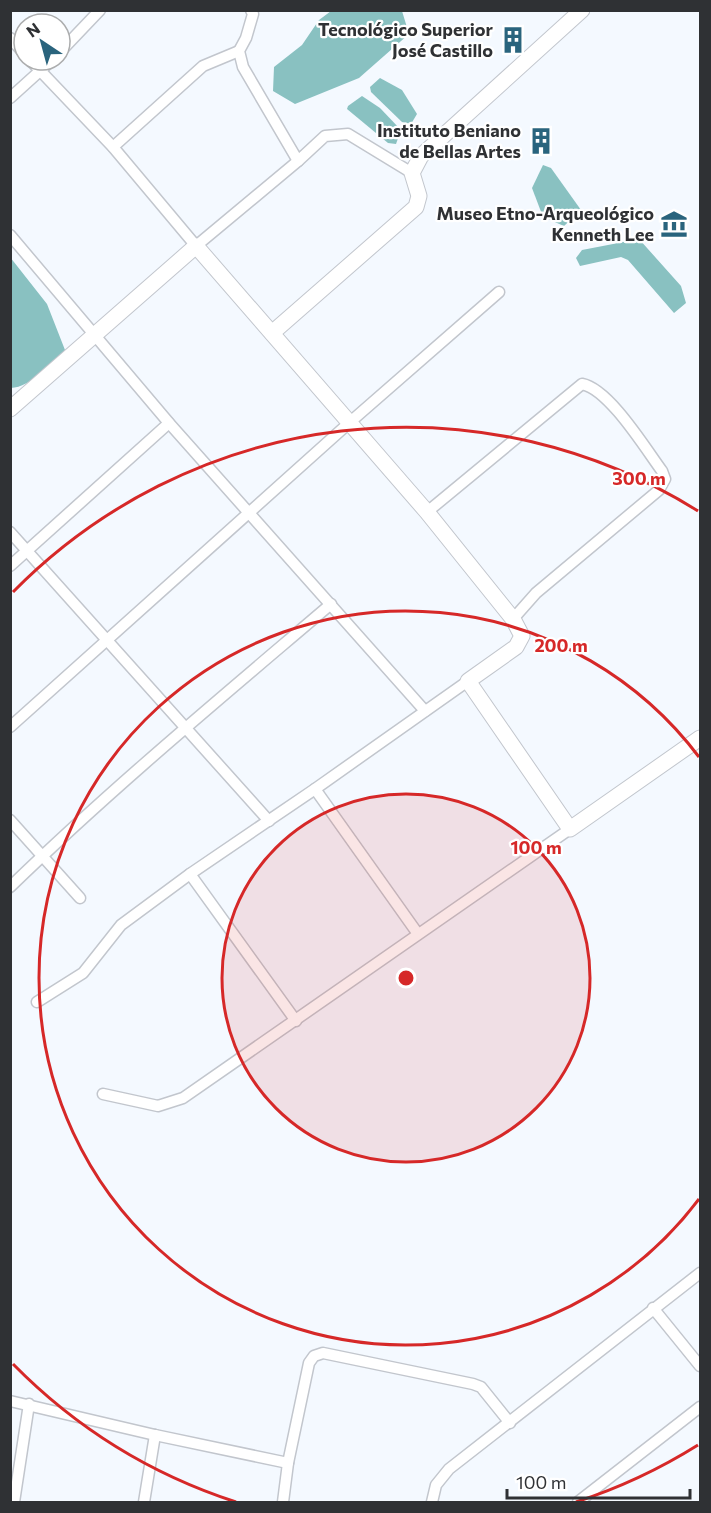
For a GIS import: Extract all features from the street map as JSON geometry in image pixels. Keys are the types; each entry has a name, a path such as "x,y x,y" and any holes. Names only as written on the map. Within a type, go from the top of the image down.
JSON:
{"street":[{"path":"72,39 100,10"},
{"path":"113,147 203,66 239,51 246,38 253,14 251,10"},
{"path":"412,173 421,156 582,10"},
{"path":"239,51 243,67 298,161"},
{"path":"10,98 41,72 113,147 196,246 428,512 513,620 522,636 516,647 190,874 121,925 83,973 37,1002"},
{"path":"10,409 325,136 348,134 412,173 419,196 416,207 272,333"},
{"path":"10,235 169,423 425,711"},
{"path":"10,727 349,423 499,292"},
{"path":"428,512 582,384 590,385 608,399 662,471 665,479 658,490 536,593 513,620"},
{"path":"10,567 169,423"},
{"path":"10,532 269,821"},
{"path":"10,887 185,729 331,604"},
{"path":"468,681 570,829"},
{"path":"103,1094 158,1106 183,1098 700,738"},
{"path":"315,789 418,934"},
{"path":"10,820 80,898"},
{"path":"190,874 296,1021"},
{"path":"432,1503 436,1485 449,1469 700,1273"},
{"path":"653,1308 700,1366"},
{"path":"283,1503 288,1463 309,1362 314,1356 323,1353 473,1384 481,1387 510,1423"},
{"path":"10,1401 155,1436 288,1463"},
{"path":"14,1503 29,1404"},
{"path":"578,1503 700,1407"},
{"path":"144,1503 155,1436"}],"water":[{"path":"331,11 402,11 409,34 359,78 295,104 273,91 274,67 302,45 319,20"},
{"path":"380,78 402,90 417,114 411,124 402,122 371,92 370,87"},
{"path":"362,96 380,108 401,130 396,144 388,143 347,109"},
{"path":"543,165 551,168 581,210 564,226 543,217 532,188"},
{"path":"639,239 681,286 686,303 674,313 628,260 621,257 580,266 576,258 582,250"},
{"path":"10,257 47,304 65,350 26,384 11,388"}],"place":[{"name":"Tecnológico Superior José Castillo","path":"513,40"},
{"name":"Instituto Beniano de Bellas Artes","path":"541,141"},
{"name":"Museo Etno-Arqueológico Kenneth Lee","path":"674,224"}]}
